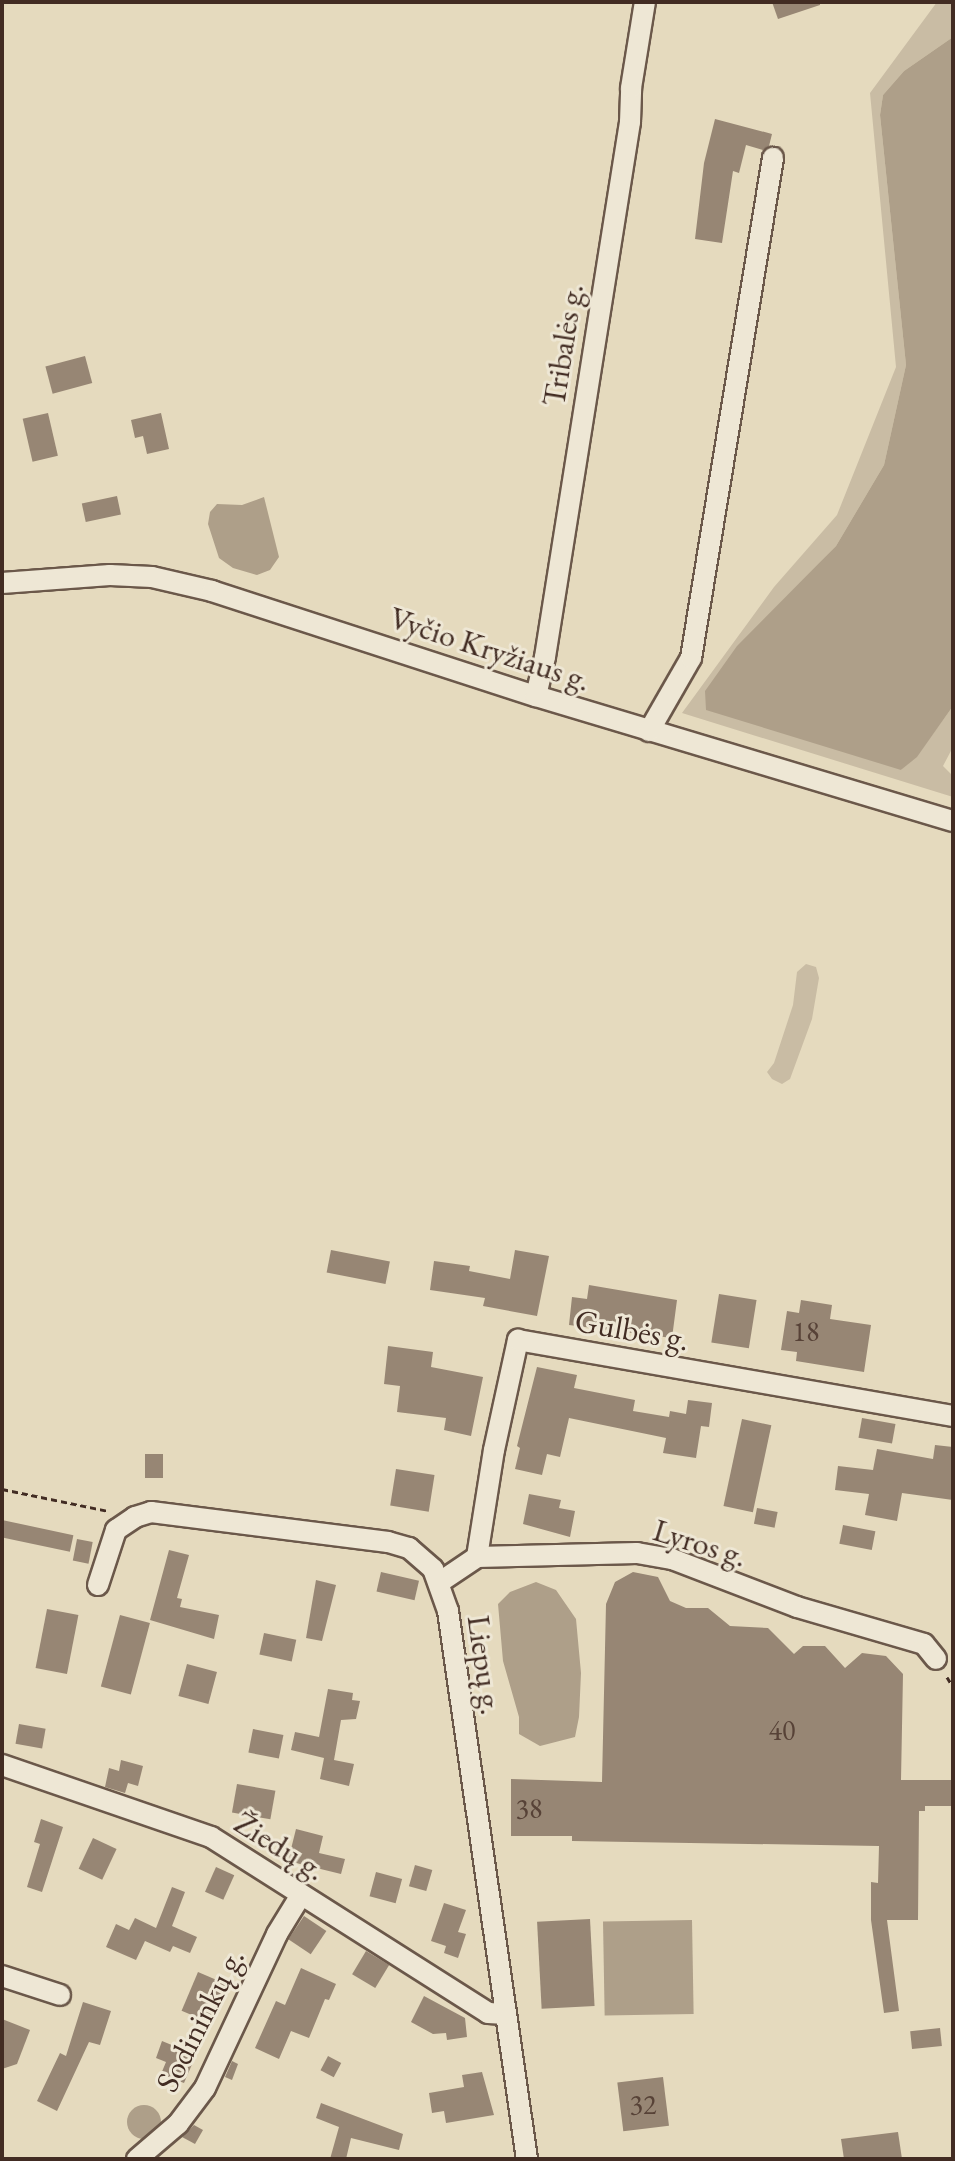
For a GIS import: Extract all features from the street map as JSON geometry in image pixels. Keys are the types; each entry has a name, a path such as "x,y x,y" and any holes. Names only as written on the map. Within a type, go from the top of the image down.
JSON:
{"street":[{"name":"Tribalės g.","path":"536,696 545,657 630,122 631,88 645,2"},
{"path":"649,731 691,658 773,158"},
{"name":"Vyčio Kryžiaus g.","path":"2,583 110,575 152,577 212,591 536,696 953,821"},
{"name":"Gulbės g.","path":"477,1557 494,1450 518,1340 953,1416"},
{"name":"Liepų g.","path":"135,1517 151,1512 177,1513 388,1542 423,1557 440,1582 448,1611 527,2159"},
{"path":"98,1585 116,1530 135,1517"},
{"name":"Lyros g.","path":"477,1557 637,1553 672,1559 797,1607 924,1644 936,1659"},
{"path":"440,1582 477,1557"},
{"name":"Žiedų g.","path":"2,1765 211,1837 488,2013 506,2014"},
{"name":"Sodininkų g.","path":"137,2159 178,2124 205,2088 271,1945 301,1895"},
{"path":"2,1976 60,1995"}],"path":[{"path":"2,1489 135,1517"}],"shaded area":[{"path":"937,2 953,2 953,37 904,71 883,95 880,115 906,365 884,465 836,546 788,596 901,770 917,756 953,706 953,747 943,766 953,776 953,797 682,713 774,587 837,515 896,367 870,93"},
{"path":"953,37 953,706 917,757 901,770 706,710 705,691 737,646 836,546 884,465 906,365 880,115 883,95 904,71"},
{"path":"264,497 279,557 270,570 257,575 233,568 219,558 208,524 210,512 217,504 242,505"},
{"path":"806,964 816,967 819,978 812,1019 790,1079 782,1084 767,1072 774,1063 793,1005 797,972"},
{"path":"536,1582 556,1590 576,1619 581,1673 575,1737 540,1746 519,1734 519,1717 503,1661 498,1604 510,1592"},
{"path":"692,1920 694,2014 605,2016 603,1922"},
{"path":"144,2105 156,2110 161,2122 156,2134 144,2139 132,2134 127,2122 132,2110"}],"building":[{"path":"772,2 820,2 820,5 778,19"},
{"path":"715,119 772,134 769,146 763,150 746,145 739,173 733,171 722,243 695,239 704,163"},
{"path":"85,356 92,383 53,394 45,367"},
{"path":"48,413 58,456 33,462 23,419"},
{"path":"161,413 169,449 147,454 143,436 135,438 131,420"},
{"path":"117,496 121,515 86,522 82,503"},
{"path":"331,1250 390,1261 386,1284 327,1273"},
{"path":"515,1250 549,1256 537,1316 483,1306 485,1298 430,1290 434,1261 470,1266 469,1271 510,1279"},
{"path":"589,1285 677,1300 672,1338 569,1325 572,1297 587,1299"},
{"path":"719,1294 757,1300 749,1348 711,1342"},
{"path":"801,1300 832,1305 830,1319 871,1325 864,1372 796,1361 797,1352 781,1350 787,1311 799,1313"},
{"path":"388,1346 433,1352 431,1367 483,1377 471,1436 444,1430 446,1418 397,1412 400,1386 384,1384"},
{"path":"537,1367 577,1375 574,1388 635,1400 633,1411 669,1417 670,1411 686,1414 688,1400 712,1403 709,1427 701,1426 696,1458 663,1453 666,1438 569,1418 560,1457 547,1454 542,1475 515,1469 520,1448 517,1446"},
{"path":"862,1418 895,1424 892,1444 859,1438"},
{"path":"742,1419 771,1425 753,1512 723,1506"},
{"path":"935,1445 953,1447 953,1500 902,1493 897,1521 865,1515 869,1494 835,1490 838,1466 873,1470 877,1449 933,1459"},
{"path":"145,1454 163,1454 163,1478 145,1478"},
{"path":"396,1469 435,1475 429,1512 390,1506"},
{"path":"529,1494 561,1500 559,1508 575,1511 570,1537 523,1524"},
{"path":"757,1508 778,1512 775,1528 754,1524"},
{"path":"2,1520 73,1535 70,1552 2,1537"},
{"path":"843,1525 875,1531 872,1550 839,1544"},
{"path":"77,1539 93,1542 89,1564 73,1561"},
{"path":"169,1550 189,1555 177,1598 182,1599 180,1607 219,1615 214,1639 150,1620"},
{"path":"381,1572 419,1581 415,1600 377,1591"},
{"path":"633,1572 658,1577 670,1601 686,1608 708,1608 730,1626 768,1628 794,1654 803,1646 825,1646 845,1668 862,1653 886,1656 903,1674 901,1780 953,1780 953,1806 925,1806 925,1811 919,1811 918,1920 887,1920 899,2011 884,2013 871,1920 871,1882 878,1883 879,1846 572,1841 572,1836 511,1836 511,1779 602,1782 606,1604 615,1582"},
{"path":"316,1580 336,1585 322,1641 306,1638"},
{"path":"47,1609 78,1615 67,1674 36,1668"},
{"path":"120,1615 150,1623 131,1695 101,1686"},
{"path":"264,1633 296,1640 292,1661 259,1655"},
{"path":"187,1664 217,1672 208,1704 178,1696"},
{"path":"328,1689 353,1693 352,1700 360,1701 356,1719 341,1720 334,1760 354,1764 349,1786 320,1779 324,1758 291,1750 295,1732 319,1737"},
{"path":"19,1724 46,1729 42,1748 16,1744"},
{"path":"253,1729 283,1735 279,1758 248,1753"},
{"path":"121,1760 143,1766 138,1786 128,1783 125,1793 105,1787 109,1768 119,1771"},
{"path":"237,1784 275,1791 270,1819 232,1813"},
{"path":"41,1819 63,1827 42,1892 27,1887 40,1844 34,1842"},
{"path":"296,1829 323,1836 319,1853 345,1859 341,1874 288,1861"},
{"path":"93,1838 117,1849 102,1880 79,1869"},
{"path":"415,1865 432,1870 426,1891 409,1886"},
{"path":"216,1867 234,1875 223,1900 205,1892"},
{"path":"376,1872 402,1879 396,1903 370,1896"},
{"path":"172,1887 185,1892 172,1926 197,1937 190,1953 173,1946 170,1952 145,1941 136,1960 106,1947 116,1924 129,1930 135,1918 156,1928"},
{"path":"444,1903 466,1910 458,1932 466,1934 458,1958 444,1953 446,1946 431,1941"},
{"path":"304,1916 326,1931 311,1954 288,1939"},
{"path":"590,1919 595,2006 542,2009 537,1922"},
{"path":"366,1951 389,1965 375,1988 352,1974"},
{"path":"301,1968 336,1984 329,2000 325,1999 309,2038 291,2031 279,2059 255,2048 276,2001 285,2005"},
{"path":"198,1972 228,1985 212,2024 182,2011"},
{"path":"424,1996 465,2018 467,2037 447,2040 446,2033 433,2034 411,2022"},
{"path":"83,2002 111,2011 100,2045 89,2042 57,2111 37,2101 60,2053 66,2056"},
{"path":"2,2019 30,2030 17,2064 2,2069"},
{"path":"940,2028 942,2046 912,2049 910,2031"},
{"path":"162,2041 196,2055 184,2083 161,2074 166,2062 156,2058"},
{"path":"328,2056 341,2063 334,2077 320,2070"},
{"path":"232,2061 238,2064 232,2080 225,2077"},
{"path":"482,2072 494,2115 446,2123 444,2111 432,2113 429,2093 464,2087 462,2075"},
{"path":"663,2077 669,2126 623,2131 617,2083"},
{"path":"321,2103 403,2134 399,2150 351,2138 346,2159 330,2159 339,2127 316,2118"},
{"path":"194,2125 203,2130 195,2144 182,2137"},
{"path":"898,2132 902,2159 844,2159 841,2139"}]}
